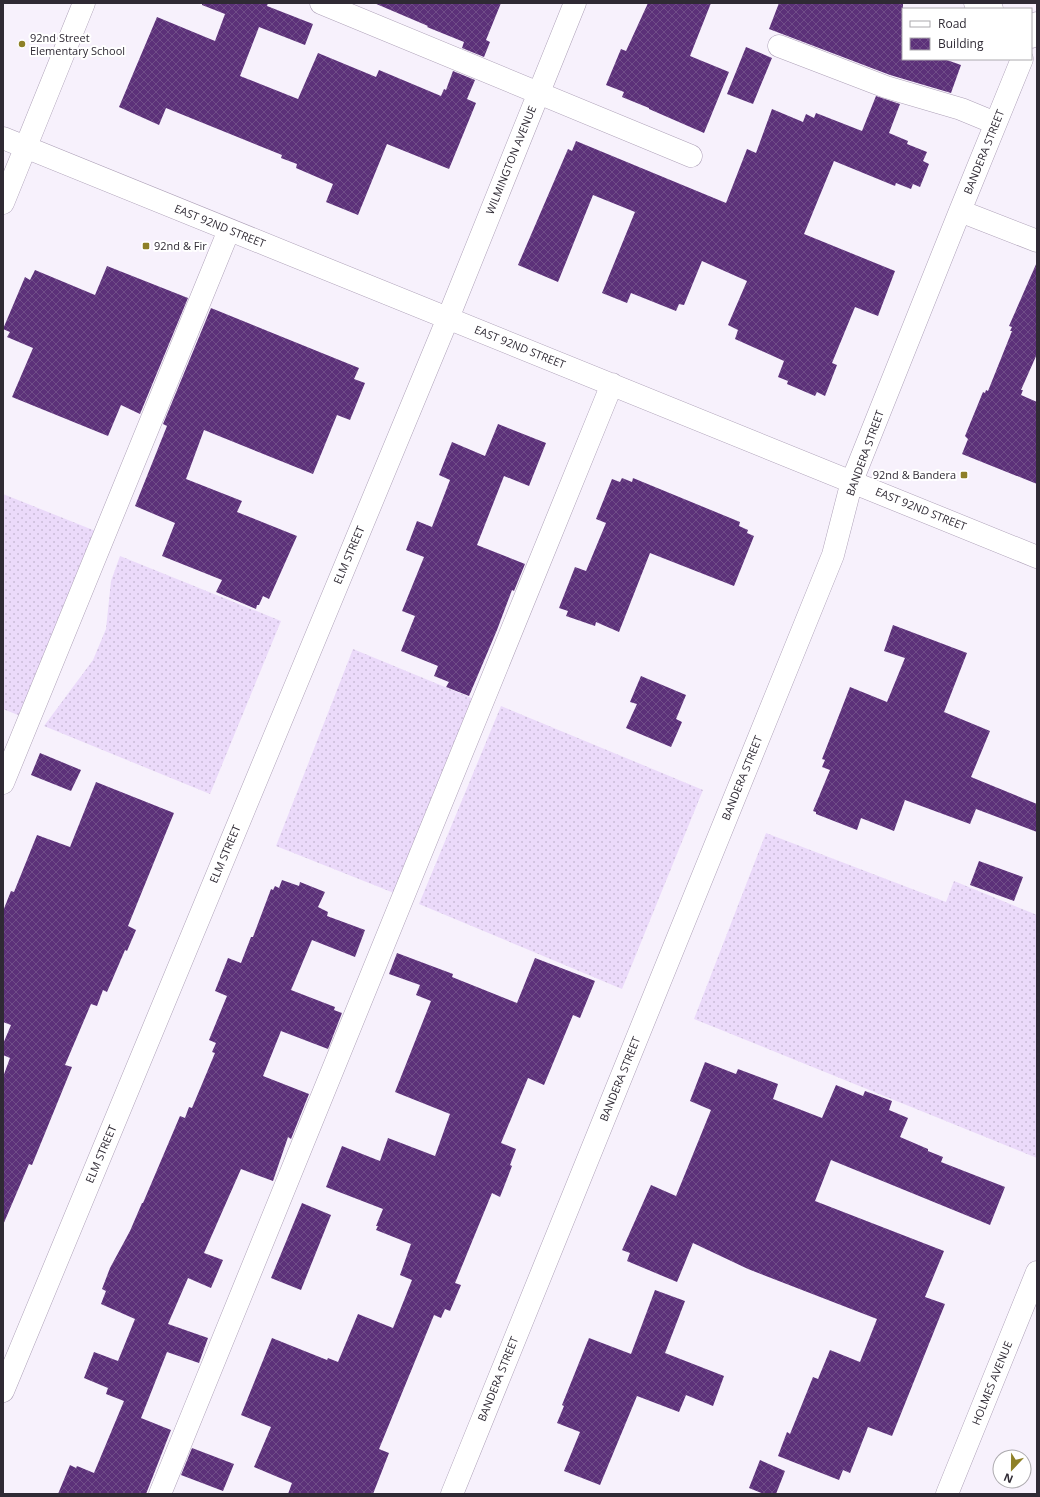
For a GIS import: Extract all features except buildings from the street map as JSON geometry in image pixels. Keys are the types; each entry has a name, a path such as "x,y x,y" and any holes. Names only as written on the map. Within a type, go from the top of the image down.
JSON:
{"street":[{"path":"3,203 84,3"},
{"name":"WILMINGTON AVENUE","path":"448,318 575,3"},
{"path":"975,3 989,8"},
{"path":"323,4 691,156"},
{"path":"779,46 880,85 961,109 995,123"},
{"name":"BANDERA STREET","path":"452,1494 833,554 852,481 1022,60"},
{"name":"EAST 92ND STREET","path":"3,138 1037,557"},
{"path":"960,211 1037,241"},
{"path":"3,783 229,230"},
{"name":"ELM STREET","path":"3,1391 448,318"},
{"path":"160,1494 612,384"},
{"name":"HOLMES AVENUE","path":"947,1494 1037,1272"}],"shaded area":[{"path":"3,494 98,532 23,717 3,709"},
{"path":"120,556 281,621 210,794 44,726 93,660 106,629 111,581"},
{"path":"353,649 474,699 394,893 276,846"},
{"path":"501,706 703,790 622,989 419,904"},
{"path":"766,833 946,902 954,881 1037,915 1037,1158 694,1019"}],"place":[{"name":"92nd Street Elementary School","path":"22,44"},
{"name":"92nd & Fir","path":"146,246"},
{"name":"92nd & Bandera","path":"964,475"}]}
